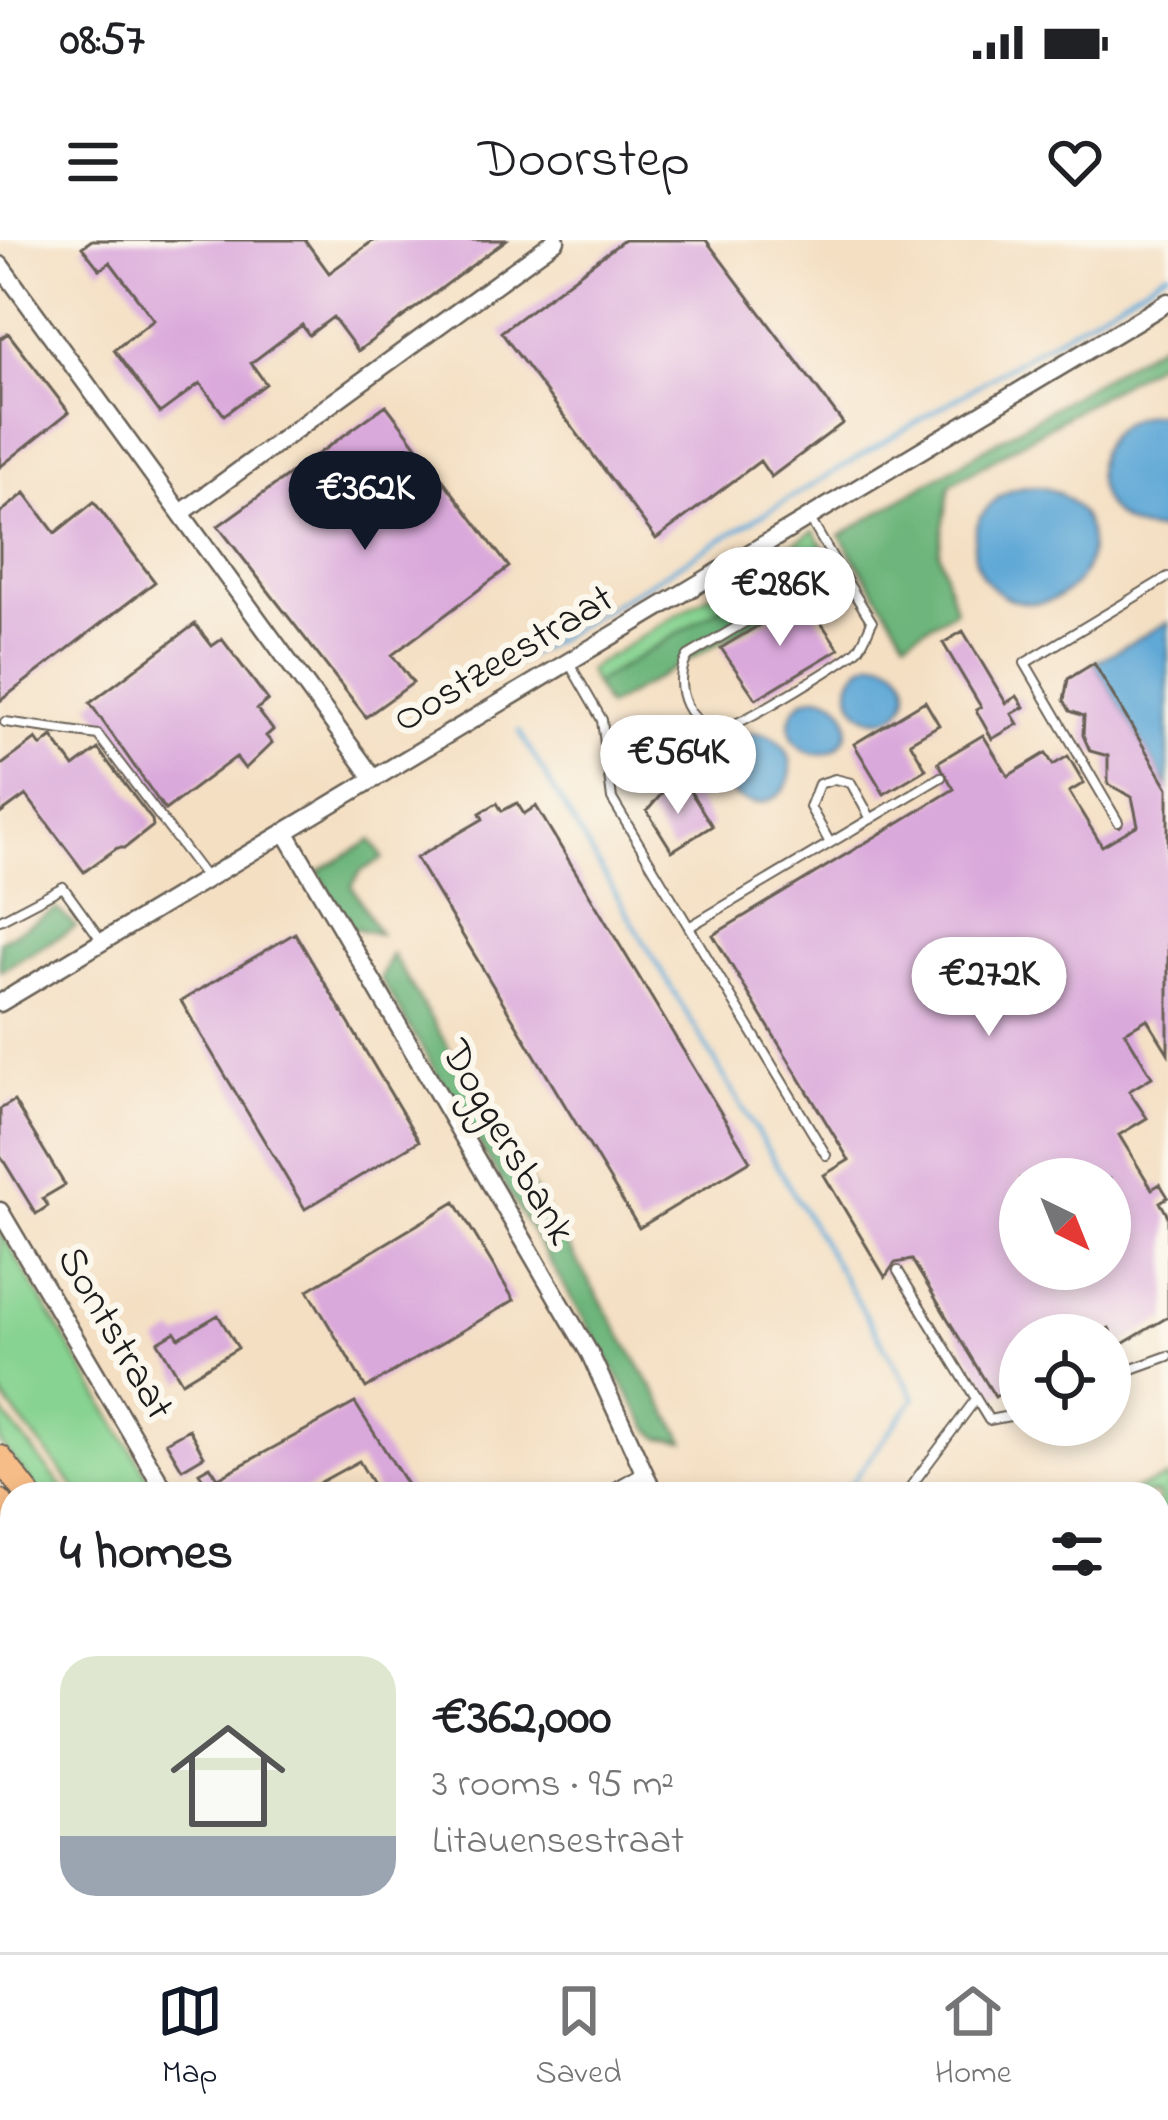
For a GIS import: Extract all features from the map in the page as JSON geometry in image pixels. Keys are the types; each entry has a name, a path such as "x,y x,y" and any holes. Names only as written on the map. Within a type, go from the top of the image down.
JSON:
{"main road":[{"path":"0,1458 19,1482"}],"street":[{"path":"184,511 556,240"},
{"path":"0,266 184,511 374,779"},
{"name":"Oostzeestraat","path":"0,1003 1168,302"},
{"name":"Doggersbank","path":"286,833 590,1354 648,1482"},
{"name":"Sontstraat","path":"0,1211 159,1482"},
{"path":"632,1482 644,1475"}],"lane":[{"path":"809,518 872,622 858,650 734,725 708,723 686,706 678,682 688,656 838,567"},
{"path":"1118,822 1025,664 1168,577"},
{"path":"569,663 602,720 612,800 826,1155"},
{"path":"5,722 98,735 208,880"},
{"path":"689,927 941,777"},
{"path":"830,843 810,807 819,784 835,779 851,783 871,819"},
{"path":"0,920 63,886 103,942"},
{"path":"898,1271 989,1420 999,1418"},
{"path":"1131,1369 1168,1356"},
{"path":"914,1482 976,1399"}],"green space":[{"path":"1168,338 1168,356 950,485 939,551 955,610 906,639 840,536"},
{"path":"814,531 823,546 594,684 588,670 595,665"},
{"path":"823,546 840,573 607,707 594,684"},
{"path":"372,840 383,858 360,872 352,886 379,934 349,927 318,872"},
{"path":"57,909 76,927 0,971 0,941"},
{"path":"392,954 685,1441 660,1438 649,1428 380,978"},
{"path":"0,1230 151,1482 70,1482 0,1394"},
{"path":"0,1409 58,1482 31,1482 0,1443"}],"water":[{"path":"1168,416 1168,529 1139,528 1118,517 1104,500 1098,478 1100,455 1110,435 1129,420"},
{"path":"1032,487 1054,491 1073,504 1086,523 1090,545 1086,567 1073,586 1054,599 1032,603 1010,599 991,586 978,567 974,545 978,523 991,504 1010,491"},
{"path":"1168,622 1168,788 1094,663"},
{"path":"879,661 899,670 908,690 899,710 879,719 859,710 850,690 859,670"},
{"path":"819,696 839,705 848,725 839,745 819,754 799,745 790,725 799,705"},
{"path":"756,733 781,743 791,768 781,793 756,803 731,793 721,768 731,743"}],"building":[{"path":"92,240 305,240 329,273 374,240 506,240 358,351 333,317 309,335 302,325 251,363 266,384 224,415 200,383 160,413 114,350 154,320 110,262 100,270 82,247"},
{"path":"624,240 706,240 843,423 771,477 760,461 656,539 501,332"},
{"path":"8,333 69,412 0,467 0,339"},
{"path":"386,405 509,567 392,655 413,683 366,717 218,526"},
{"path":"25,493 55,533 94,502 155,582 0,701 0,513"},
{"path":"804,598 839,649 756,699 721,648"},
{"path":"195,624 212,646 222,639 268,700 257,709 273,730 266,736 272,743 245,769 236,757 165,810 90,703"},
{"path":"963,631 1006,703 1017,696 1024,707 1012,714 1018,724 992,739 976,710 981,707 943,643"},
{"path":"1094,663 1168,788 1168,1053 1147,1019 1125,1032 1152,1077 1129,1091 1147,1118 1119,1135 1152,1189 1160,1184 1168,1197 1160,1202 1168,1216 1168,1317 1131,1339 1131,1314 999,1314 999,1395 995,1397 912,1260 895,1263 885,1277 824,1175 849,1160 713,935 954,789 938,762 983,735 1008,776 1046,753 1053,765 1068,756 1084,783 1069,792 1102,846 1138,825 1132,797 1108,784 1108,756 1090,751 1083,735 1084,716 1070,711 1064,700 1068,679"},
{"path":"925,701 939,725 910,742 926,769 884,794 854,744"},
{"path":"52,737 74,767 98,749 152,820 153,826 125,848 117,848 84,872 26,795 0,814 0,766 36,739 41,746"},
{"path":"687,786 712,826 672,851 647,811 664,791"},
{"path":"497,803 502,811 517,803 524,814 536,806 750,1161 639,1228 416,858 483,819 480,813"},
{"path":"295,933 419,1141 305,1209 181,1001"},
{"path":"14,1101 65,1185 43,1198 48,1206 36,1214 0,1155 0,1109"},
{"path":"455,1202 514,1300 366,1388 308,1290"},
{"path":"218,1315 238,1348 182,1382 158,1342 175,1332 179,1338"},
{"path":"355,1403 405,1482 372,1482 359,1461 321,1482 204,1482 199,1472 210,1466 218,1478"},
{"path":"189,1429 204,1456 182,1469 166,1442"}],"waterway":[{"path":"459,697 1168,271"},
{"path":"519,731 915,1398 852,1482"}]}
